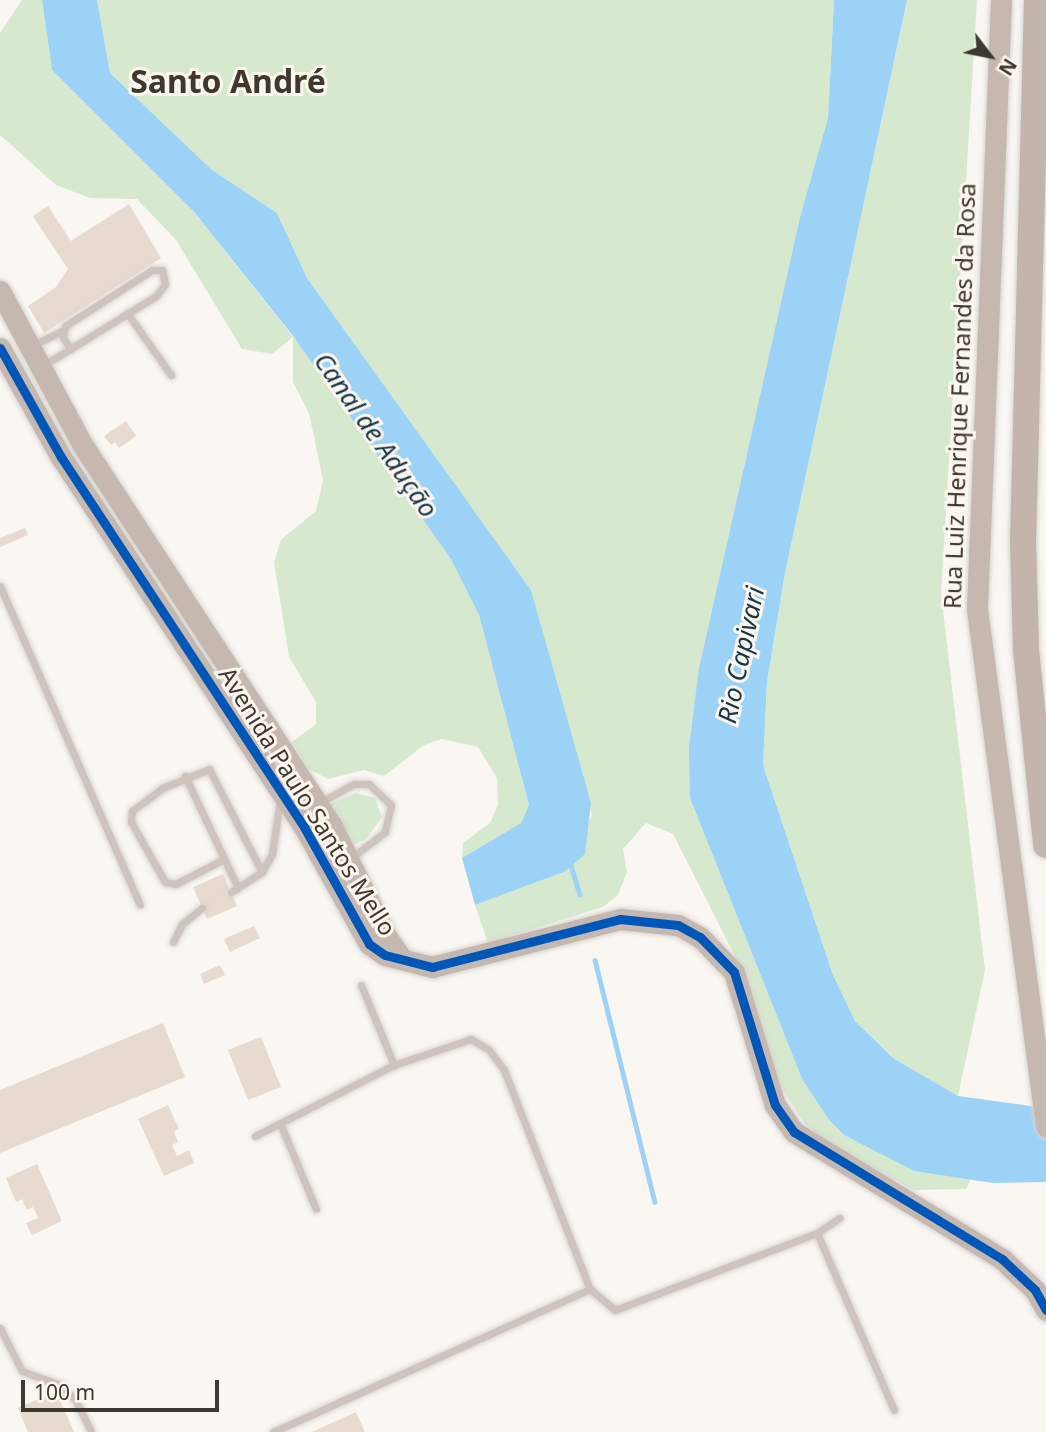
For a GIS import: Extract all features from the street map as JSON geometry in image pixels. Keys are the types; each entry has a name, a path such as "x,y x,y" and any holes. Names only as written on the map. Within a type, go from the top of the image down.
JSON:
{"highway":[{"path":"1037,0 1023,564 1046,845"}],"street":[{"name":"Rua Luiz Henrique Fernandes da Rosa","path":"1001,0 976,609 1046,1126"},
{"name":"Avenida Paulo Santos Mello","path":"0,291 37,369 184,619 369,944 403,960 449,965 620,919 678,925 699,937 734,972 775,1105 794,1132 986,1248 1041,1288"},
{"name":"Avenida Paulo Santos Mello","path":"0,348 61,457 296,770 350,859 386,936 403,960"},
{"path":"61,457 82,444"},
{"path":"276,783 290,788 296,770"},
{"path":"329,871 350,859"},
{"path":"1041,1288 1046,1310"}],"lane":[{"path":"28,348 62,331 152,270 162,270 167,277 162,289 37,369"},
{"path":"127,313 171,375"},
{"path":"62,331 70,349"},
{"path":"0,586 140,905"},
{"path":"224,859 176,884 164,882 131,822 138,801 202,768 216,777 262,872"},
{"path":"185,776 238,888"},
{"path":"231,892 262,872 276,837 276,783"},
{"path":"318,804 354,784 369,784 391,805 385,832 350,859"},
{"path":"173,942 182,924 202,908"},
{"path":"361,985 394,1065"},
{"path":"255,1136 394,1065 455,1041 471,1039 489,1050 504,1070 590,1289 614,1310 634,1307 817,1233 839,1217"},
{"path":"280,1123 316,1209"},
{"path":"817,1233 894,1410"},
{"path":"273,1432 590,1289"},
{"path":"0,1328 22,1371 60,1385 75,1399 91,1432"}],"green space":[{"path":"22,0 42,0 52,70 195,213 331,385 452,559 479,615 529,805 521,823 462,858 463,843 490,823 498,805 497,778 478,747 442,739 424,745 384,776 364,770 328,779 307,768 292,742 316,724 316,702 289,657 274,562 281,540 316,511 323,480 309,413 293,382 293,337 272,354 242,349 176,240 137,199 90,198 56,185 0,135 0,33"},
{"path":"97,0 834,0 828,118 800,217 699,668 690,798 802,1079 829,1120 844,1135 914,1171 971,1179 966,1189 914,1190 845,1156 805,1124 777,1081 743,972 673,834 646,823 623,849 627,872 618,895 603,907 488,943 475,905 564,872 592,815 531,590 307,278 277,213 212,170 110,73"},
{"path":"907,0 977,0 941,593 985,970 958,1096 893,1058 855,1021 833,975 763,765 767,682 785,573"},
{"path":"356,793 375,798 382,817 366,839 353,845 330,804"}],"water":[{"name":"Canal de Adução","path":"42,0 97,0 110,73 212,170 277,213 307,278 531,590 591,803 585,854 564,872 475,905 462,858 521,823 529,805 479,615 451,559 293,336 195,213 52,70"},
{"name":"Rio Capivari","path":"834,0 907,0 785,573 767,682 763,765 833,975 855,1021 893,1058 958,1096 1046,1108 1046,1182 993,1183 914,1171 844,1135 829,1120 802,1079 690,798 689,748 699,668 800,217 828,118"}],"building":[{"path":"129,204 161,258 44,333 28,306 56,287 68,269 33,216 48,206 71,241"},
{"path":"126,421 136,436 119,448 115,442 111,445 104,436"},
{"path":"25,528 28,535 0,547 0,538"},
{"path":"223,874 237,906 207,919 193,887"},
{"path":"254,926 260,938 230,952 224,939"},
{"path":"220,965 225,975 204,984 200,974"},
{"path":"163,1023 185,1077 0,1153 0,1090"},
{"path":"261,1037 281,1087 248,1100 228,1050"},
{"path":"168,1105 179,1129 174,1131 178,1142 172,1145 177,1156 189,1150 194,1163 164,1176 138,1119"},
{"path":"37,1164 62,1221 32,1235 26,1223 38,1218 33,1207 27,1210 22,1199 16,1202 6,1178"},
{"path":"56,1391 74,1432 28,1432 18,1408"},
{"path":"356,1412 365,1432 312,1432"}],"waterway":[{"path":"570,862 580,894"},
{"path":"595,960 655,1202"}],"cycle path":[{"path":"0,348 61,457 304,827 369,944 385,955 432,967 620,919 678,925 700,937 734,972 775,1105 794,1132 1002,1259 1035,1290 1046,1310"}],"district":[{"name":"Santo André","path":"228,81"}]}
